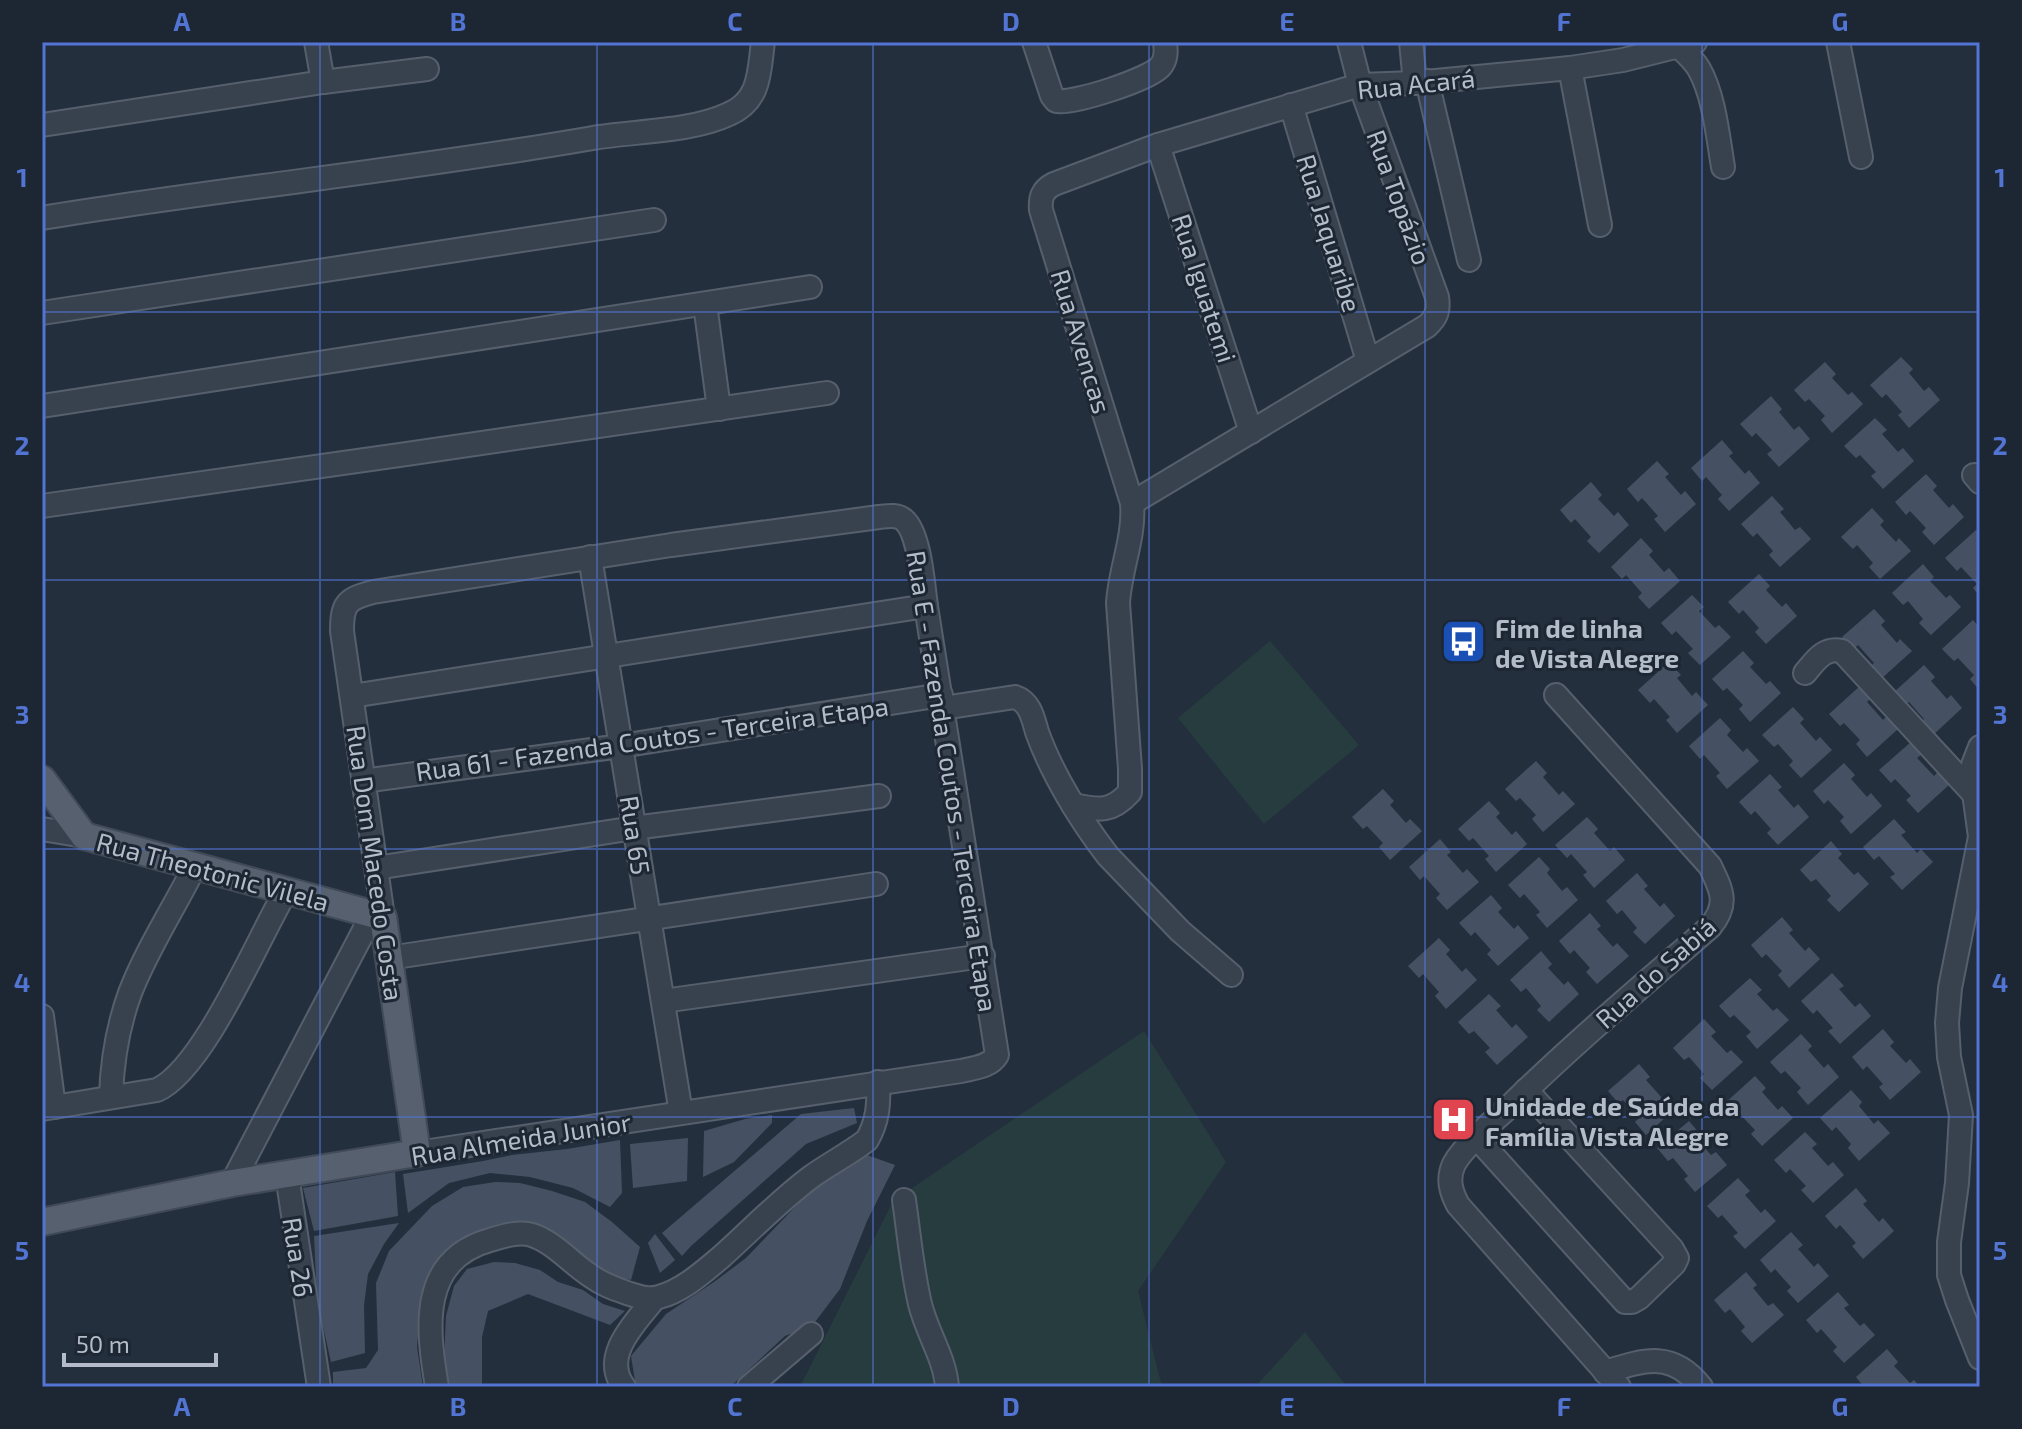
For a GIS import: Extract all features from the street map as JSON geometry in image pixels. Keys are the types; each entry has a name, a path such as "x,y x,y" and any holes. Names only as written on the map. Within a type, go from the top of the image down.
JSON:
{"main road":[{"path":"46,797 84,836"},
{"name":"Rua Theotonic Vilela","path":"84,836 377,916"},
{"name":"Rua Dom Macedo Costa","path":"377,916 389,958 417,1153"},
{"name":"Rua Almeida Junior","path":"42,1222 232,1183 417,1153"}],"street":[{"path":"316,42 323,82"},
{"path":"1034,42 1052,96 1056,101 1064,102 1151,74 1165,61 1165,42"},
{"name":"Rua Topázio","path":"1349,42 1360,85 1437,297 1438,308 1436,318 1427,326 1368,361"},
{"name":"Rua Topázio","path":"1411,42 1469,260"},
{"path":"1838,42 1861,157"},
{"path":"42,218 713,120 740,107 757,87 758,43"},
{"path":"1684,43 1700,70 1712,108 1723,167"},
{"name":"Rua Acará","path":"1054,184 1158,145 1360,85 1570,68 1623,60 1684,43"},
{"path":"1570,68 1600,225"},
{"path":"42,125 427,69"},
{"name":"Rua Jaquaribe","path":"1291,105 1368,361"},
{"name":"Rua Iguatemi","path":"1158,145 1251,432"},
{"name":"Rua Avencas","path":"1054,184 1044,192 1041,210 1132,503"},
{"path":"42,313 654,220"},
{"path":"42,406 810,287"},
{"path":"705,304 719,409"},
{"path":"1073,805 1107,809 1130,792 1118,603 1132,528 1132,503 1368,361"},
{"path":"42,506 827,393"},
{"name":"Rua E - Fazenda Coutos - Terceira Etapa","path":"373,592 590,557 894,516 903,520 913,535 926,606 997,1055"},
{"name":"Rua 65","path":"590,557 681,1113"},
{"name":"Rua Dom Macedo Costa","path":"373,592 348,601 344,608 342,631 376,868 377,916"},
{"path":"352,696 926,606"},
{"path":"1805,673 1824,651 1842,651 1973,793"},
{"name":"Rua do Sabiá","path":"1556,695 1710,866 1723,901 1720,914 1710,927 1526,1090 1477,1138 1452,1168 1452,1194 1458,1205 1612,1379"},
{"name":"Rua 61 - Fazenda Coutos - Terceira Etapa","path":"363,781 942,701 1015,697 1022,700 1029,710 1044,750 1073,805"},
{"path":"1980,747 1973,765 1973,793 1980,837 1950,988 1947,1023 1949,1057 1961,1115 1957,1183 1949,1242 1949,1275 1980,1358"},
{"path":"376,868 634,828 879,796"},
{"path":"1073,805 1108,856 1180,931 1231,975"},
{"name":"Rua Theotonic Vilela","path":"42,829 84,836"},
{"path":"111,1097 113,1062 128,997 195,866"},
{"path":"389,958 876,884"},
{"path":"42,1016 48,1108 167,1086 183,1070 219,1016 286,891"},
{"path":"232,1183 377,916"},
{"path":"663,1001 983,956"},
{"name":"Rua Almeida Junior","path":"417,1153 971,1068 992,1062 997,1055"},
{"path":"437,1387 430,1340 433,1298 438,1282 453,1258 473,1245 527,1233 542,1240 589,1276 612,1288 643,1299 669,1294 700,1275 811,1177 867,1140 878,1111 878,1082"},
{"path":"1477,1138 1625,1302 1639,1298 1674,1264 1677,1258 1672,1249 1526,1090"},
{"name":"Rua 26","path":"287,1175 319,1387"},
{"path":"904,1200 919,1303 943,1367 947,1387"},
{"path":"624,1387 617,1373 618,1349 654,1299"},
{"path":"749,1387 811,1334"},
{"path":"1612,1379 1640,1361 1666,1361 1692,1376 1701,1387"}],"green space":[{"path":"1270,641 1359,745 1264,824 1178,718"},
{"path":"1144,1031 1226,1162 1138,1291 1162,1387 800,1387 893,1201"},
{"path":"1305,1332 1347,1387 1255,1387"}],"building":[{"path":"1901,357 1913,369 1909,373 1924,391 1929,387 1940,400 1909,428 1898,415 1902,412 1886,394 1882,398 1870,385"},
{"path":"1825,362 1836,374 1832,378 1848,395 1852,392 1863,404 1832,433 1821,420 1825,416 1809,399 1805,402 1794,390"},
{"path":"1771,396 1794,430 1799,426 1810,439 1779,467 1767,454 1772,450 1756,433 1752,437 1740,424"},
{"path":"1875,418 1887,430 1882,434 1898,452 1903,448 1914,461 1883,489 1871,476 1876,472 1860,455 1856,458 1844,446"},
{"path":"1722,440 1733,453 1729,456 1745,474 1749,470 1760,483 1729,511 1718,499 1722,495 1706,477 1702,481 1691,468"},
{"path":"1657,461 1669,474 1665,477 1681,495 1685,491 1696,504 1665,532 1654,519 1658,516 1642,498 1638,502 1627,489"},
{"path":"1926,474 1937,486 1933,490 1949,508 1953,504 1964,517 1934,545 1922,532 1926,528 1910,511 1906,515 1895,502"},
{"path":"1591,482 1602,495 1598,499 1614,516 1618,512 1629,525 1599,553 1587,541 1591,537 1575,519 1571,523 1560,510"},
{"path":"1772,496 1784,509 1780,512 1795,530 1800,527 1811,539 1780,567 1769,555 1773,551 1757,533 1753,537 1741,524"},
{"path":"1872,508 1884,521 1880,525 1896,542 1899,538 1911,551 1880,579 1869,567 1873,563 1857,545 1853,549 1841,537"},
{"path":"1976,530 1980,534 1980,597 1973,588 1977,584 1961,567 1957,571 1945,558"},
{"path":"1641,538 1653,551 1649,555 1664,572 1669,568 1680,581 1649,609 1638,597 1642,593 1626,575 1622,579 1611,567"},
{"path":"1923,564 1934,577 1930,581 1946,598 1950,595 1961,607 1931,635 1919,623 1923,619 1908,601 1903,605 1892,593"},
{"path":"1759,574 1770,586 1766,590 1782,607 1786,603 1797,616 1766,644 1755,632 1759,628 1743,610 1739,614 1728,602"},
{"path":"1692,595 1704,607 1699,611 1715,628 1719,625 1731,637 1700,665 1688,653 1693,649 1676,631 1672,635 1661,623"},
{"path":"1874,609 1885,621 1881,625 1897,643 1900,639 1912,651 1881,679 1870,667 1874,663 1858,645 1854,649 1842,637"},
{"path":"1973,620 1980,628 1980,691 1970,679 1974,675 1958,658 1954,661 1942,649"},
{"path":"1743,651 1754,663 1750,667 1766,684 1770,681 1781,693 1750,722 1739,709 1743,705 1727,688 1723,691 1712,679"},
{"path":"1669,662 1681,675 1677,678 1692,696 1696,692 1708,705 1677,733 1666,720 1670,717 1654,699 1650,703 1638,690"},
{"path":"1924,665 1935,677 1931,681 1947,699 1951,695 1962,708 1932,736 1920,723 1924,719 1909,702 1904,705 1893,693"},
{"path":"1860,686 1871,698 1867,702 1883,720 1887,716 1898,729 1867,757 1856,744 1860,740 1844,723 1840,726 1829,714"},
{"path":"1793,707 1804,719 1800,723 1816,741 1820,737 1832,750 1801,778 1789,765 1793,761 1778,744 1774,747 1762,735"},
{"path":"1720,718 1731,730 1727,735 1743,752 1747,748 1759,761 1727,789 1716,776 1720,773 1704,755 1700,759 1689,746"},
{"path":"1911,742 1922,754 1917,758 1934,776 1938,772 1949,785 1918,813 1906,800 1911,796 1895,779 1891,783 1879,770"},
{"path":"1536,761 1547,773 1543,777 1559,795 1563,791 1575,804 1543,832 1532,819 1536,815 1520,798 1516,801 1505,789"},
{"path":"1844,763 1855,775 1851,779 1867,797 1871,793 1882,806 1851,834 1840,821 1844,817 1828,800 1824,804 1813,791"},
{"path":"1770,774 1782,787 1778,790 1794,808 1798,804 1809,817 1778,845 1767,833 1771,829 1755,811 1751,815 1739,802"},
{"path":"1383,789 1394,801 1390,805 1406,823 1410,819 1422,831 1390,860 1379,847 1383,843 1367,826 1363,829 1352,817"},
{"path":"1489,801 1500,813 1496,817 1512,835 1516,831 1527,844 1496,872 1485,859 1489,856 1473,838 1469,841 1458,829"},
{"path":"1587,817 1598,829 1594,833 1610,851 1614,847 1625,860 1594,888 1583,875 1587,872 1571,854 1567,858 1555,845"},
{"path":"1894,819 1906,832 1901,835 1917,853 1921,849 1933,862 1902,890 1890,877 1895,874 1879,856 1874,860 1863,847"},
{"path":"1440,839 1451,852 1447,855 1463,873 1467,869 1479,882 1447,910 1436,898 1440,894 1424,876 1420,880 1409,867"},
{"path":"1831,841 1842,854 1838,858 1854,875 1858,872 1869,884 1839,912 1827,900 1831,896 1816,879 1811,882 1800,870"},
{"path":"1539,857 1562,891 1567,887 1578,900 1547,928 1536,915 1540,912 1524,894 1520,898 1508,885"},
{"path":"1637,873 1648,886 1644,889 1660,907 1664,903 1675,916 1645,944 1633,932 1637,928 1622,910 1617,914 1606,901"},
{"path":"1491,895 1502,908 1498,912 1514,929 1518,925 1529,938 1498,966 1487,954 1491,950 1475,932 1471,936 1459,923"},
{"path":"1590,913 1601,926 1597,929 1613,947 1617,943 1629,956 1597,984 1586,972 1590,968 1574,950 1570,954 1559,941"},
{"path":"1782,917 1793,930 1789,933 1805,951 1809,947 1820,959 1789,988 1778,975 1782,971 1766,954 1762,958 1751,945"},
{"path":"1439,938 1450,950 1446,954 1462,972 1466,968 1477,980 1446,1009 1435,996 1439,992 1423,974 1419,978 1408,966"},
{"path":"1541,951 1552,964 1548,968 1564,985 1568,981 1579,994 1549,1022 1537,1010 1541,1006 1526,988 1521,992 1510,980"},
{"path":"1832,973 1844,986 1839,989 1855,1007 1860,1003 1871,1016 1840,1044 1828,1031 1833,1028 1817,1010 1813,1014 1801,1001"},
{"path":"1750,978 1762,990 1757,994 1773,1011 1777,1008 1789,1020 1757,1049 1746,1036 1751,1032 1734,1015 1730,1018 1719,1006"},
{"path":"1489,994 1501,1006 1496,1010 1512,1028 1516,1024 1528,1037 1497,1065 1485,1052 1490,1048 1474,1031 1469,1034 1458,1022"},
{"path":"1704,1019 1716,1032 1711,1036 1727,1053 1731,1050 1743,1062 1712,1090 1700,1078 1704,1074 1689,1057 1684,1060 1673,1048"},
{"path":"1883,1029 1894,1042 1890,1046 1906,1063 1910,1059 1921,1072 1890,1100 1879,1087 1883,1084 1867,1066 1863,1070 1852,1057"},
{"path":"1801,1034 1812,1046 1808,1050 1824,1068 1828,1064 1839,1077 1808,1105 1797,1092 1801,1088 1785,1071 1781,1074 1770,1062"},
{"path":"1639,1064 1650,1077 1646,1080 1662,1098 1666,1095 1677,1107 1646,1135 1635,1122 1639,1118 1623,1100 1619,1104 1608,1091"},
{"path":"1755,1076 1766,1088 1762,1092 1778,1110 1782,1106 1793,1118 1762,1146 1751,1134 1755,1130 1739,1113 1735,1116 1724,1104"},
{"path":"1851,1090 1874,1124 1878,1120 1890,1133 1859,1161 1848,1148 1851,1144 1836,1127 1832,1131 1820,1118"},
{"path":"854,1108 857,1123 806,1144 682,1256 662,1233 801,1114"},
{"path":"772,1115 772,1123 734,1162 703,1177 704,1131"},
{"path":"1689,1121 1700,1134 1696,1138 1711,1155 1716,1152 1727,1165 1695,1192 1684,1179 1688,1176 1673,1158 1668,1161 1657,1148"},
{"path":"1805,1132 1817,1144 1812,1148 1828,1166 1833,1162 1844,1175 1813,1203 1801,1190 1806,1186 1790,1169 1786,1173 1774,1160"},
{"path":"688,1138 687,1181 633,1188 630,1144"},
{"path":"620,1140 622,1193 610,1207 573,1188 530,1177 490,1173 449,1183 408,1213 403,1174"},
{"path":"867,1155 895,1165 867,1221 840,1289 812,1326 785,1336 730,1387 636,1387 631,1356 666,1314 746,1258 820,1181"},
{"path":"395,1172 398,1216 314,1231 303,1188"},
{"path":"1738,1178 1750,1191 1745,1195 1761,1213 1765,1209 1776,1221 1745,1249 1733,1236 1738,1233 1722,1215 1718,1218 1707,1206"},
{"path":"495,1182 520,1183 585,1202 640,1247 631,1280 596,1274 555,1238 465,1242 436,1262 421,1299 417,1347 423,1387 333,1387 333,1372 366,1368 378,1350 376,1283 389,1251 432,1206 463,1187"},
{"path":"1856,1188 1867,1201 1863,1204 1879,1222 1883,1218 1894,1231 1863,1259 1852,1246 1856,1243 1840,1225 1836,1229 1825,1216"},
{"path":"399,1223 368,1274 364,1305 365,1353 331,1362 317,1299 314,1236"},
{"path":"1791,1232 1803,1245 1798,1249 1814,1267 1818,1263 1829,1276 1798,1303 1787,1291 1791,1287 1775,1269 1771,1273 1760,1260"},
{"path":"655,1234 675,1260 660,1273 648,1243"},
{"path":"494,1262 515,1263 540,1270 558,1282 583,1290 603,1304 625,1311 610,1325 528,1294 488,1311 482,1337 482,1387 450,1387 444,1361 446,1316 454,1286 467,1269"},
{"path":"1746,1272 1757,1285 1753,1288 1768,1306 1773,1303 1784,1315 1752,1343 1741,1331 1745,1327 1730,1309 1725,1313 1714,1300"},
{"path":"1838,1292 1849,1305 1844,1308 1860,1326 1864,1323 1875,1335 1844,1363 1833,1351 1837,1347 1821,1329 1817,1333 1806,1320"},
{"path":"1887,1349 1898,1362 1894,1366 1910,1383 1914,1380 1920,1387 1864,1387 1856,1377"}],"place":[{"name":"Fim de linha de Vista Alegre","path":"1464,642"},
{"name":"Unidade de Saúde da Família Vista Alegre","path":"1454,1120"}]}
